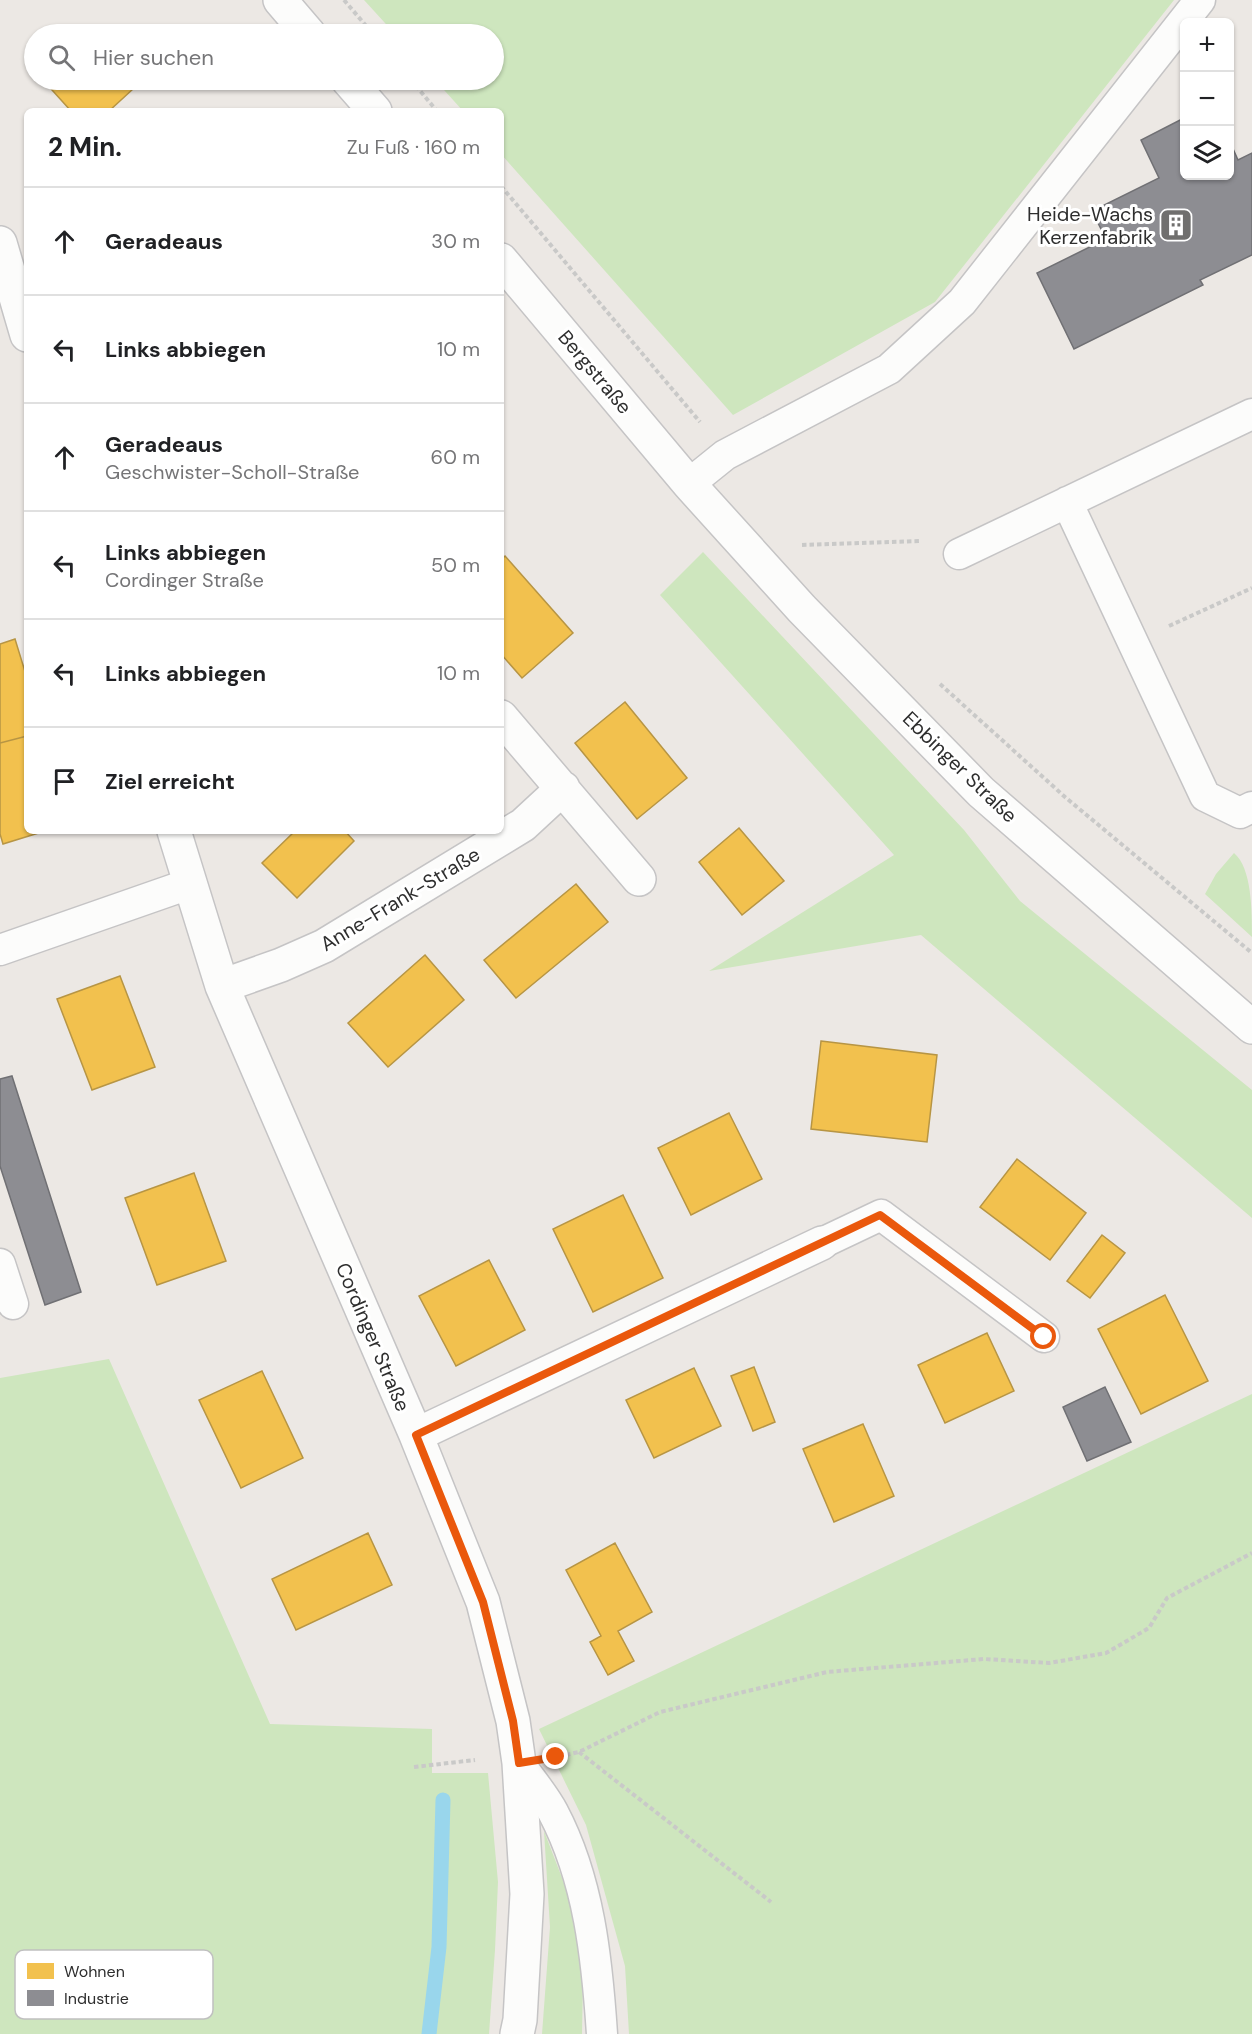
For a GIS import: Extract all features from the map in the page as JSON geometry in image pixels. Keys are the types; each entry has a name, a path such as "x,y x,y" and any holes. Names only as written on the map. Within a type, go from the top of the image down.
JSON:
{"street":[{"path":"280,0 300,24"},
{"path":"357,90 372,108"},
{"path":"0,243 24,325"},
{"name":"Bergstraße","path":"504,264 689,484"},
{"name":"Ebbinger Straße","path":"689,484 802,609 981,792 1252,1027"},
{"path":"504,720 639,879"},
{"name":"Anne-Frank-Straße","path":"222,986 281,965 324,946 523,825 563,788"},
{"name":"Cordinger Straße","path":"175,834 222,986 416,1435 483,1602 513,1721 519,1763 527,1894 518,2034"},
{"path":"416,1435 822,1243"}],"lane":[{"path":"689,484 725,455 890,369 962,302 1200,0"},
{"path":"958,554 1252,414"},
{"path":"1067,502 1205,796 1240,813 1252,807"},
{"path":"0,950 189,884"},
{"path":"822,1243 880,1215 1044,1337"},
{"path":"0,1264 13,1304"},
{"path":"519,1763 553,1812 578,1871 597,1962 602,2034"}],"path":[{"path":"344,0 364,24"},
{"path":"419,90 434,108"},
{"path":"504,190 706,429"},
{"path":"795,537 809,553"},
{"path":"802,544 939,540 958,554"},
{"path":"1133,643 1252,588"},
{"path":"935,679 1091,819 1252,953"},
{"path":"414,1767 474,1760 519,1763 579,1752 660,1712 827,1672 984,1659 1049,1663 1106,1653 1149,1628 1167,1598 1252,1553"},
{"path":"579,1752 771,1902"}],"green space":[{"path":"364,0 1174,0 935,302 733,415 504,157 504,108 460,108 444,90 504,90 504,24 386,24"},
{"path":"703,552 964,830 1020,901 1252,1090 1252,1218 921,935 709,971 894,855 660,595"},
{"path":"1234,853 1240,860 1248,879 1252,937 1205,894 1216,874"},
{"path":"109,1359 270,1724 432,1729 432,1773 488,1773 498,1882 489,2034 0,2034 0,1378"},
{"path":"1252,1394 1252,2034 629,2034 625,1966 586,1825 539,1729"},
{"path":"544,1831 569,1896 583,1980 582,2034 542,2034 550,1927"}],"building: Wohnen":[{"path":"52,90 132,90 112,108 68,108"},
{"path":"504,557 573,633 522,678 504,657"},
{"path":"15,639 24,668 24,737 0,743 0,644"},
{"path":"625,702 687,778 637,819 575,743"},
{"path":"24,737 24,834 35,834 3,844 0,834 0,743"},
{"path":"739,828 784,881 742,915 699,862"},
{"path":"292,834 348,834 354,841 297,898 262,863"},
{"path":"576,884 608,922 516,998 484,960"},
{"path":"425,955 464,1000 388,1067 348,1023"},
{"path":"120,976 155,1067 92,1090 57,999"},
{"path":"821,1041 937,1055 927,1142 811,1129"},
{"path":"729,1113 762,1179 691,1215 658,1148"},
{"path":"1017,1159 1086,1213 1050,1260 980,1207"},
{"path":"194,1173 226,1261 157,1285 125,1198"},
{"path":"623,1195 663,1278 593,1312 553,1229"},
{"path":"1102,1235 1125,1253 1090,1298 1067,1281"},
{"path":"489,1260 525,1330 456,1366 419,1296"},
{"path":"1165,1295 1208,1381 1141,1414 1098,1329"},
{"path":"987,1333 1014,1391 945,1423 918,1365"},
{"path":"754,1367 775,1422 753,1431 731,1376"},
{"path":"694,1368 721,1426 654,1458 626,1400"},
{"path":"262,1371 303,1458 241,1488 199,1400"},
{"path":"863,1424 894,1496 834,1522 803,1449"},
{"path":"368,1533 392,1585 296,1630 272,1579"},
{"path":"615,1543 652,1612 618,1631 634,1661 608,1675 590,1642 601,1636 566,1570"}],"building: Industrie":[{"name":"Heide-Wachs Kerzenfabrik","path":"1180,120 1180,180 1234,180 1234,151 1238,160 1252,153 1252,255 1200,280 1203,285 1074,349 1037,273 1106,239 1092,211 1159,178 1141,140"},
{"path":"12,1076 81,1292 45,1305 0,1166 0,1079"},
{"path":"1105,1387 1131,1442 1087,1461 1063,1407"}],"waterway":[{"path":"429,2034 439,1947 443,1800"}],"place":[{"name":"Heide-Wachs Kerzenfabrik","path":"1176,225"}],"route":[{"path":"556,1757 519,1763 513,1721 483,1602 416,1435 880,1215 1044,1337"}]}
